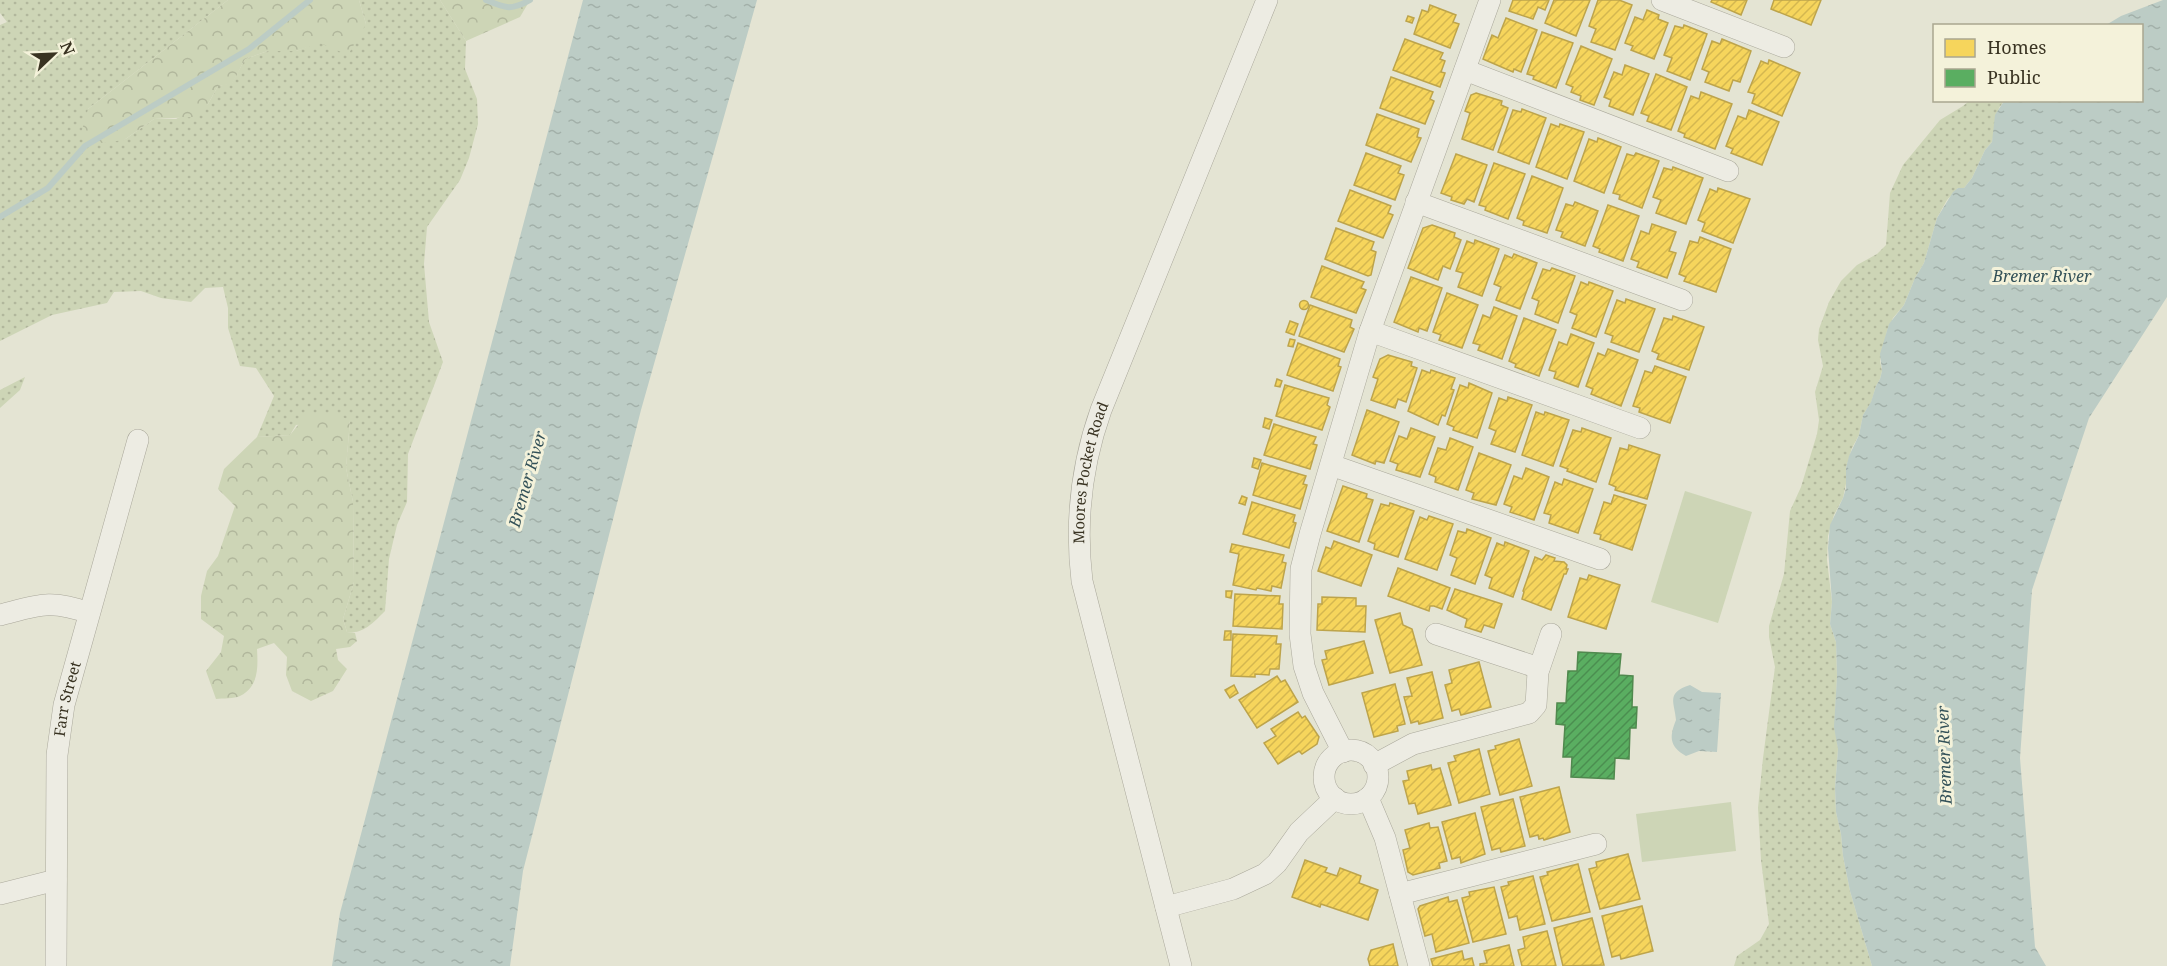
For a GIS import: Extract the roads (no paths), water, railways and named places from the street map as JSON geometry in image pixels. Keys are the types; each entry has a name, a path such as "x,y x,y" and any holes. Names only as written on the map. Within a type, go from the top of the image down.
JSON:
{"street":[{"name":"Moores Pocket Road","path":"1181,966 1083,581 1078,536 1081,495 1088,453 1101,410 1267,0"},
{"path":"1343,752 1308,680 1302,655 1301,569 1370,331 1490,0"},
{"path":"1662,0 1784,47"},
{"path":"1465,70 1728,171"},
{"path":"1416,202 1682,300"},
{"path":"1370,331 1640,428"},
{"name":"Farr Street","path":"56,966 57,755 64,705 138,440"},
{"path":"1330,465 1600,559"},
{"path":"0,615 56,603 89,613"},
{"path":"1436,633 1539,668"},
{"path":"1374,765 1413,744 1529,713 1537,702 1539,668 1551,634"},
{"path":"1356,751 1364,754 1374,765 1378,781 1374,792 1368,798 1352,804 1343,803 1327,789 1325,772 1330,761 1343,752 1356,751"},
{"path":"1166,907 1233,889 1265,874 1277,863 1299,832 1335,798"},
{"path":"1368,798 1385,838 1419,966"},
{"path":"1400,894 1596,844"},
{"path":"0,894 56,880"}],"water":[{"name":"Bremer River","path":"583,0 757,0 641,410 523,871 510,966 332,966 340,913"},
{"name":"Bremer River","path":"2167,0 2167,297 2089,418 2032,590 2020,758 2035,947 2046,966 1872,966 1850,891 1836,812 1838,749 1834,727 1837,676 1836,642 1830,624 1832,602 1828,548 1830,525 1846,488 1846,468 1859,435 1863,415 1880,379 1882,371 1880,354 1889,324 1904,305 1924,263 1937,218 1953,192 1958,188 1964,188 1972,178 1985,150 1992,142 1995,115 2003,102 2143,102 2143,24 2108,24 2121,16"},
{"path":"1690,685 1702,692 1721,693 1717,752 1699,751 1686,756 1673,744 1672,731 1676,720 1674,695 1677,691"}],"waterway":[{"path":"0,217 48,188 85,146 249,49 310,0"},
{"path":"486,0 508,7 518,6 530,0"}]}
